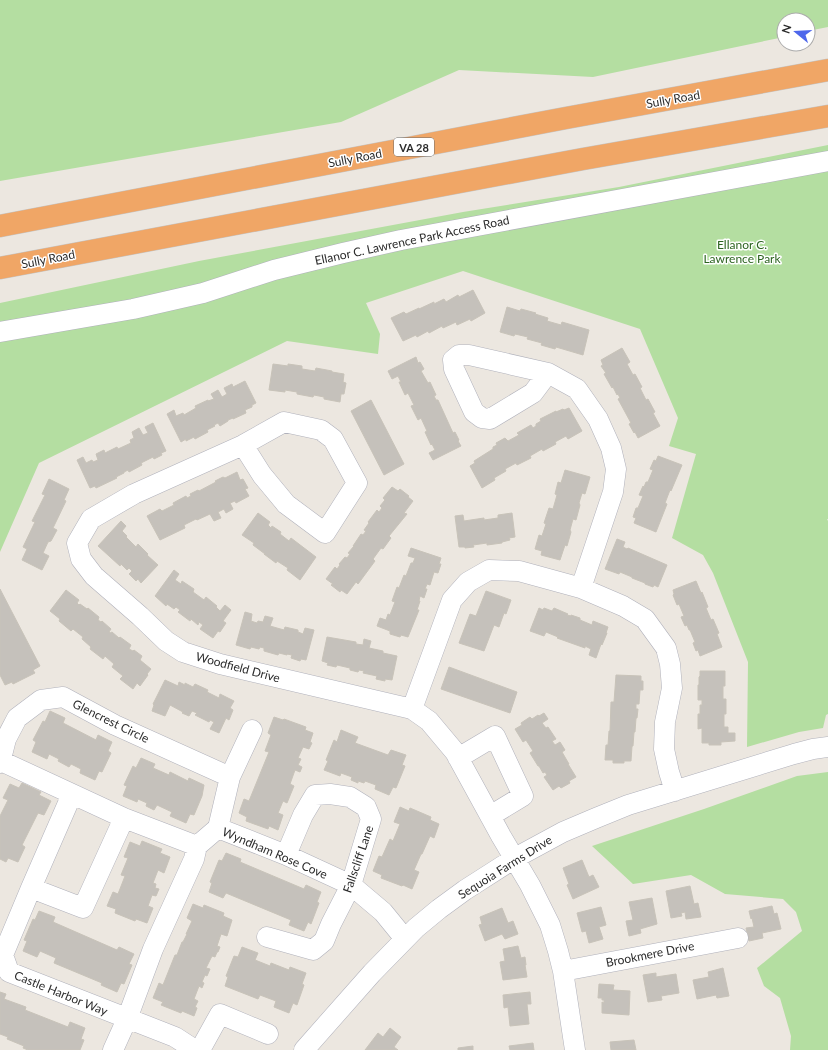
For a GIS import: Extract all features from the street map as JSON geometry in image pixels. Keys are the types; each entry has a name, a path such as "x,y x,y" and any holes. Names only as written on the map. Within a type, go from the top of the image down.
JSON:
{"highway":[{"name":"Sully Road","path":"0,226 828,70"},
{"name":"Sully Road","path":"0,268 575,160 828,116"}],"street":[{"name":"Ellanor C. Lawrence Park Access Road","path":"0,332 133,309 203,293 274,270 402,240 828,161"},
{"path":"548,373 577,389 598,419 611,448 616,469 613,492 581,588"},
{"name":"Woodfield Drive","path":"244,445 262,475 286,504 325,533 357,483 333,439 321,430 284,422 244,445 134,494 91,519 77,543 81,559 94,576 166,641 183,652 220,664 412,709 429,721 455,752 501,836 515,858"},
{"path":"412,709 452,600 468,582 489,570 519,571 581,588 623,606 645,619 666,648 670,664 672,688 665,722 664,749 668,772 675,791"},
{"name":"Glencrest Circle","path":"0,762 6,738 17,718 41,700 63,697 116,725 230,777"},
{"path":"218,828 230,777 252,730"},
{"path":"458,758 495,736 523,796 490,816"},
{"name":"Sequoia Farms Drive","path":"304,1050 372,973 416,928 465,890 546,840 628,805 794,754 828,747"},
{"path":"0,762 124,818 197,846 194,859 153,949 127,1019 113,1050"},
{"name":"Castle Harbor Way","path":"72,794 3,955 9,972 175,1037 195,1050"},
{"name":"Fallscliff Lane","path":"267,937 313,950 324,941 351,885 371,819 366,808 350,797 330,794 315,795 303,814 286,856"},
{"path":"31,888 83,908 124,818"},
{"name":"Wyndham Rose Cove","path":"197,846 218,828 351,885 383,912 405,939"},
{"path":"515,858 550,925 563,970 575,1050"},
{"name":"Brookmere Drive","path":"563,970 738,938"},
{"path":"200,1050 220,1014 268,1034"}],"green space":[{"path":"0,0 828,0 828,27 816,29 816,12 776,12 776,39 593,77 459,70 341,122 0,181"},
{"name":"Ellanor C. Lawrence Park","path":"828,145 828,714 826,715 823,728 799,732 747,747 748,662 713,573 703,555 672,538 696,454 669,446 678,418 640,329 463,271 366,303 380,334 378,354 287,341 39,463 0,552 0,303 199,261 463,212 619,187"},
{"path":"828,772 828,1050 790,1050 791,1036 780,998 764,986 757,968 802,931 796,912 783,899 725,894 691,875 633,884 592,846 797,776"}],"building":[{"path":"473,290 485,313 471,321 470,319 457,325 456,322 443,328 442,326 429,333 428,331 417,337 416,335 403,341 391,318 404,312 406,314 434,302 434,304 444,299 446,302 458,295 459,297"},
{"path":"507,307 520,311 521,309 536,313 535,314 548,318 547,321 561,325 562,322 589,330 583,355 556,347 555,349 541,345 542,343 527,339 528,337 515,334 514,336 500,332"},
{"path":"622,348 630,362 627,364 633,375 635,374 642,387 640,388 646,400 648,399 655,412 653,413 660,426 638,438 629,424 631,423 618,399 620,398 618,394 617,395 613,387 612,388 604,374 606,373 601,366 603,365 601,360"},
{"path":"416,357 418,363 420,362 424,369 421,371 428,383 430,382 436,395 434,396 436,400 438,400 453,433 455,432 461,446 433,460 429,453 435,450 425,432 427,431 421,418 418,420 411,406 414,405 408,393 405,395 398,376 392,379 388,371"},
{"path":"273,364 288,366 288,364 302,366 302,369 315,371 316,368 344,374 343,382 346,383 344,394 341,394 340,402 324,399 324,397 314,395 313,397 297,394 297,392 269,390"},
{"path":"245,381 256,403 252,405 252,407 245,410 246,413 228,420 220,426 218,423 214,425 215,426 207,430 208,432 195,439 194,437 181,442 167,414 174,410 176,416 183,413 184,415 196,408 195,406 214,399 211,394 218,390 222,397 227,394 224,388 232,384 233,387"},
{"path":"371,400 404,464 384,475 351,411"},
{"path":"569,408 582,431 568,439 566,436 555,442 556,444 543,451 542,449 530,456 531,458 517,465 516,463 505,469 506,471 494,478 495,480 482,488 470,466 475,463 474,461 493,449 493,447 497,445 496,443 505,438 508,441 519,435 517,433 531,425 533,428 536,426 536,424 541,421 540,419 556,411"},
{"path":"153,423 166,451 154,459 153,457 141,463 142,465 129,472 128,470 124,472 116,477 117,478 96,488 95,486 90,488 77,460 83,457 86,463 92,460 93,462 98,460 96,454 104,450 105,453 117,447 118,449 131,443 130,440 134,438 132,432 139,428 143,435 148,433 145,427"},
{"path":"658,456 682,465 671,491 670,490 665,503 667,504 656,532 634,523 636,518 633,517 643,496 639,495 643,486 644,487 646,482 648,482 653,470 650,469 654,460 656,461"},
{"path":"565,470 590,477 585,494 582,493 576,520 573,519 567,546 565,545 560,560 541,555 542,551 535,549 539,535 542,536 546,524 544,523 549,508 553,509 557,495 555,494 558,482 561,483"},
{"path":"237,472 240,480 243,479 248,488 245,489 249,496 236,503 235,501 230,503 233,509 226,513 224,509 218,512 221,518 214,521 210,514 197,520 196,519 184,525 185,528 160,540 147,516 160,509 162,511 174,505 173,503 186,496 187,498 191,496 190,494 198,490 199,491 216,482 215,481"},
{"path":"49,479 69,489 64,500 66,501 53,528 57,530 51,541 48,542 43,553 49,556 42,570 22,560 27,549 23,547 35,522 32,521 45,495 42,494"},
{"path":"392,487 398,491 400,489 413,501 404,513 407,514 389,536 391,538 373,559 375,561 358,584 356,582 347,594 341,590 340,592 326,579 335,567 337,569 345,557 347,558 350,554 348,553 361,534 363,535 366,531 364,530 369,523 368,522 377,510 379,512 382,508 380,506 385,500 383,498"},
{"path":"258,513 270,522 268,525 271,528 272,526 281,532 280,534 289,541 291,538 316,557 300,580 287,570 288,568 277,561 276,563 253,545 254,543 242,535"},
{"path":"512,513 515,537 509,538 510,540 502,543 487,545 487,543 465,548 459,547 455,516 463,515 464,521 484,518 484,520 498,518 498,515"},
{"path":"121,521 126,526 122,531 127,536 126,537 136,547 138,544 158,565 141,583 138,579 136,581 129,574 132,571 129,568 127,570 121,564 120,566 98,546"},
{"path":"617,539 625,542 623,547 667,565 658,587 645,584 620,572 619,574 605,569"},
{"path":"411,548 441,558 439,564 441,564 438,573 434,572 430,585 427,584 424,598 420,596 417,610 419,610 408,637 401,635 400,637 390,634 390,631 377,626 380,618 386,620 388,614 390,615 395,602 392,601 397,587 399,588 404,575 406,576 411,563 413,563 415,558 408,556"},
{"path":"174,570 179,574 175,580 181,584 182,581 194,589 193,592 204,600 206,597 217,606 216,607 220,611 225,605 231,610 223,621 226,623 220,632 218,631 213,638 200,629 203,625 199,622 198,625 191,619 190,621 178,612 180,610 176,607 174,609 167,604 166,606 155,596"},
{"path":"696,581 708,607 706,608 711,620 713,619 719,633 717,634 722,647 700,656 698,650 696,651 693,643 695,642 690,630 687,625 685,626 681,617 684,616 679,604 677,605 673,595 673,590"},
{"path":"0,589 40,666 33,670 35,673 13,684 12,682 5,685 0,675"},
{"path":"66,590 79,600 77,603 79,605 80,604 87,609 88,608 99,617 98,620 101,622 102,621 111,629 109,632 110,633 112,632 119,638 120,637 131,645 129,649 134,650 142,656 140,660 151,669 140,686 137,683 133,689 120,679 123,676 112,667 114,664 105,656 103,659 90,649 91,647 82,639 83,637 73,629 71,631 50,611"},
{"path":"486,591 511,600 499,627 494,625 484,651 459,643 470,614 476,616"},
{"path":"539,608 552,611 554,608 568,614 567,615 580,618 580,620 592,625 593,621 608,627 607,633 596,658 589,655 591,649 585,646 585,648 557,638 558,637 546,632 544,636 530,631"},
{"path":"245,612 252,614 251,621 257,623 258,621 263,622 265,616 273,618 270,626 284,630 285,627 298,630 298,632 303,634 305,628 314,630 306,660 301,659 300,661 291,658 292,655 287,654 279,653 278,655 264,651 264,648 260,647 259,649 251,647 250,649 236,645"},
{"path":"327,637 356,642 356,644 363,645 364,639 371,641 369,648 397,656 392,680 385,679 385,681 376,679 377,676 363,673 364,671 359,670 358,672 350,670 350,668 337,665 336,667 327,665 328,663 322,661"},
{"path":"449,667 517,692 510,713 441,689"},
{"path":"700,671 725,671 723,699 726,699 726,714 724,714 724,727 728,727 728,733 735,733 735,741 721,742 721,745 709,745 709,743 702,743 702,728 698,729 698,714 700,714 700,705 702,705 702,700 698,700"},
{"path":"616,675 641,676 641,681 643,681 643,690 640,690 639,704 636,704 636,709 638,709 631,761 624,761 624,763 613,763 613,760 605,760 606,745 608,745 610,731 611,702 614,702"},
{"path":"165,680 178,686 179,682 193,687 195,684 208,690 207,692 219,698 220,694 234,701 230,708 233,710 229,720 226,718 219,733 210,729 214,722 210,720 209,722 195,715 197,713 192,711 189,716 170,705 165,716 152,711 153,704"},
{"path":"50,711 65,718 63,723 96,740 98,735 112,742 108,751 111,753 102,772 99,771 95,780 80,773 81,769 71,764 69,767 58,761 59,759 49,754 47,759 32,752 36,742 33,740 43,721 45,722"},
{"path":"544,713 548,719 542,723 546,728 548,727 556,739 552,741 555,745 560,742 565,750 562,752 576,777 569,781 570,783 561,788 559,786 553,790 544,777 547,775 545,772 543,773 530,753 533,751 526,740 523,742 515,729 522,725 521,723 530,717 532,719"},
{"path":"274,717 306,727 305,730 313,733 310,742 312,743 309,749 303,747 298,758 301,759 298,765 302,767 300,772 295,770 290,784 294,786 287,803 283,801 278,813 283,815 278,830 269,826 268,829 246,821 247,817 239,813 244,799 249,801 269,752 265,751 271,735 268,733"},
{"path":"341,730 358,737 355,743 388,755 391,750 406,755 402,765 405,766 396,788 393,787 389,795 375,789 376,785 365,781 364,783 358,781 358,783 351,780 352,777 341,773 340,776 324,770 328,761 326,760 334,740 337,742"},
{"path":"141,758 155,764 153,768 169,775 170,772 188,781 189,778 204,785 202,796 194,815 190,814 186,823 170,816 172,812 157,805 154,810 146,806 147,803 138,799 137,802 123,796 127,786 124,785 133,766 136,768"},
{"path":"22,783 41,792 39,795 51,801 44,815 38,813 22,845 25,847 18,862 8,858 6,862 0,859 0,816 8,800 3,798 10,784 19,788"},
{"path":"400,807 409,811 410,808 431,817 430,820 439,824 434,838 430,836 414,870 419,872 412,889 381,878 382,875 373,871 379,856 382,857 390,839 393,841 400,824 394,822"},
{"path":"142,841 162,849 160,853 170,857 164,873 158,870 153,883 156,884 155,888 159,889 156,896 152,895 148,906 153,908 147,923 136,919 135,921 115,913 116,909 107,906 113,892 118,894 125,876 121,875 128,858 124,857 130,842 140,846"},
{"path":"226,853 241,859 240,862 304,889 306,885 321,892 317,902 319,903 311,924 308,922 304,931 289,925 291,920 226,893 223,898 209,892 212,883 210,882 219,860 222,861"},
{"path":"582,860 589,877 593,875 599,887 573,899 567,885 569,884 563,868"},
{"path":"690,886 694,904 698,903 701,917 686,919 685,912 681,913 682,916 671,918 666,891"},
{"path":"652,898 657,924 640,929 641,933 629,936 626,921 633,920 629,902"},
{"path":"193,904 203,908 204,905 224,913 223,916 232,920 227,936 221,934 217,946 220,947 218,952 215,957 212,956 206,968 210,969 202,982 204,983 202,988 199,986 194,999 198,1001 195,1007 197,1008 194,1016 182,1011 181,1013 161,1005 163,1002 153,998 159,983 163,985 175,955 177,955 187,934 192,921 187,918"},
{"path":"772,906 774,914 777,913 781,929 762,933 763,938 749,941 746,928 754,927 749,911"},
{"path":"601,907 606,925 599,927 603,939 589,943 586,931 582,932 577,913"},
{"path":"502,908 508,923 513,921 518,934 505,939 502,934 485,941 479,925 482,924 480,917"},
{"path":"39,911 55,917 53,922 117,950 119,947 134,954 129,964 132,965 124,984 121,983 117,992 101,985 102,983 54,963 56,958 40,951 37,957 23,951 27,941 24,940 33,919 35,920"},
{"path":"518,946 521,958 525,957 527,977 503,980 500,962 505,961 503,949"},
{"path":"242,947 258,953 255,960 270,966 271,963 289,970 290,967 306,973 302,984 304,985 297,1005 293,1003 289,1013 274,1007 276,1001 260,995 258,999 225,986 228,977 226,976 234,956 238,957"},
{"path":"723,968 729,996 717,998 716,995 697,999 693,980 709,977 708,972"},
{"path":"656,973 656,977 676,974 679,993 661,996 662,1000 648,1002 643,975"},
{"path":"599,984 614,985 613,990 630,991 629,1015 602,1013 602,1002 604,1003 604,1000 602,1000 602,998 598,998"},
{"path":"0,992 6,994 4,999 26,1007 25,1010 68,1027 70,1022 85,1028 81,1039 84,1040 80,1050 28,1050 23,1048 24,1046 7,1039 8,1037 0,1034"},
{"path":"530,992 531,1004 527,1004 529,1024 510,1026 508,1007 504,1008 503,995"},
{"path":"390,1028 401,1037 394,1047 398,1050 365,1050 378,1033 383,1037"},
{"path":"634,1040 636,1050 611,1050 610,1042"},
{"path":"533,1043 534,1050 510,1050 509,1046"},
{"path":"473,1046 473,1050 458,1050 458,1048"}]}
